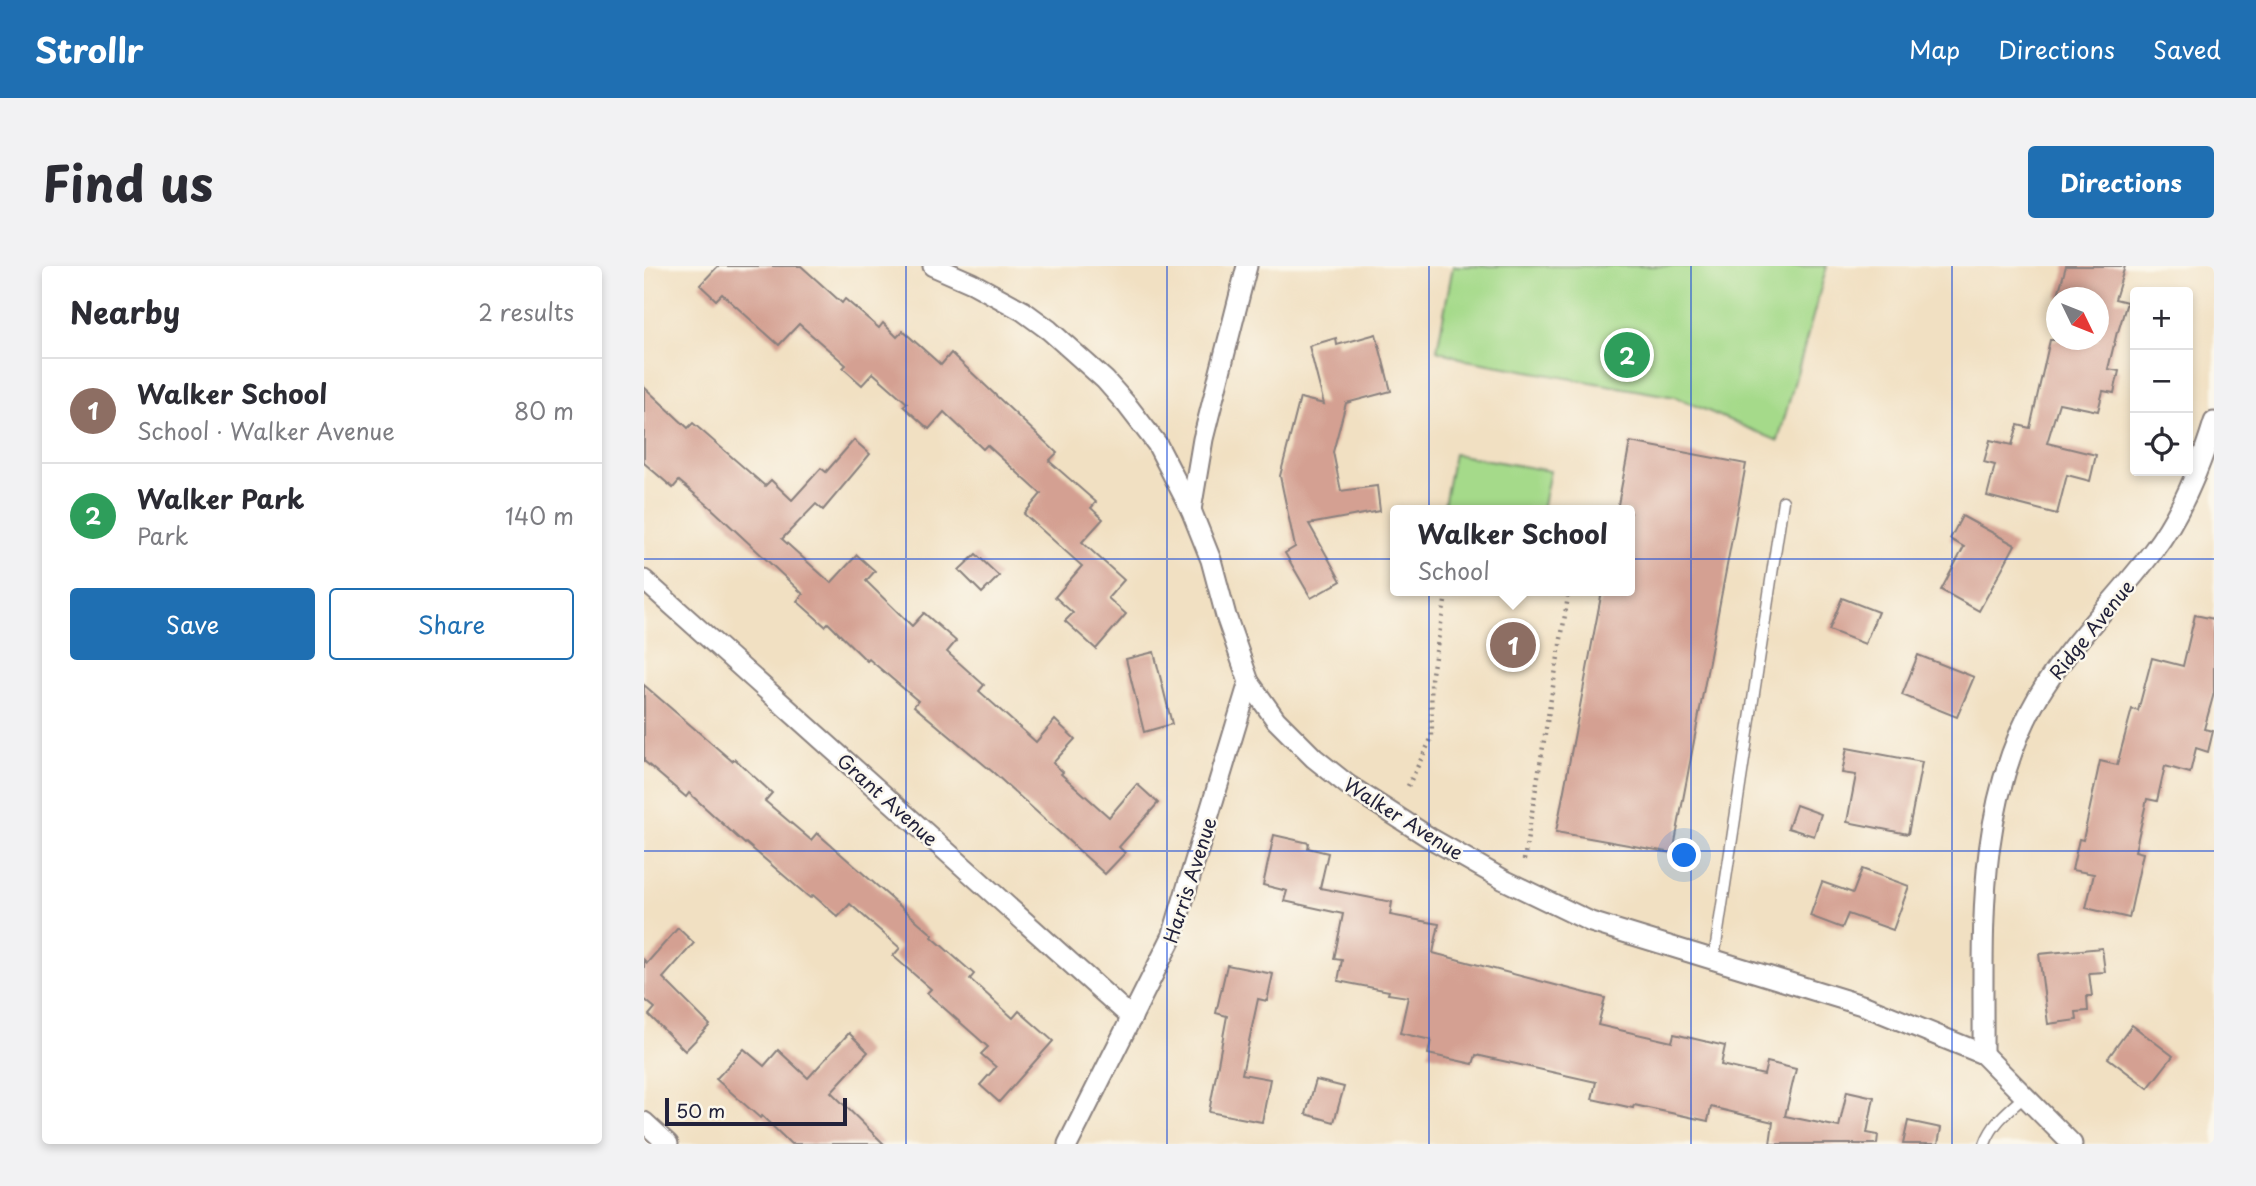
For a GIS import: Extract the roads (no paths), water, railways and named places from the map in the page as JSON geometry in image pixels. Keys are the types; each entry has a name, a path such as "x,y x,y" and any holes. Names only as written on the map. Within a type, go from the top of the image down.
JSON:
{"street":[{"name":"Walker Avenue","path":"933,266 1023,312 1075,351 1105,380 1157,444 1191,510 1211,560 1229,626 1249,682 1276,720 1314,758 1348,785 1430,838 1504,880 1591,922 1865,1006 1983,1054 2072,1144"},
{"path":"1191,510 1203,439 1247,266"},
{"name":"Ridge Avenue","path":"1983,1054 1984,883 1989,840 2000,791 2017,741 2037,698 2063,658 2131,579 2172,523 2199,467 2214,422"},
{"name":"Grant Avenue","path":"644,580 1132,1018"},
{"name":"Harris Avenue","path":"1068,1144 1172,937 1249,682"},
{"path":"644,1122 668,1144"}],"lane":[{"path":"1714,958 1783,501"},
{"path":"1985,1144 1989,1133 2002,1116 2025,1096"}],"place":[{"name":"Walker Park","path":"1627,355"},
{"name":"Walker School","path":"1513,645"}]}
